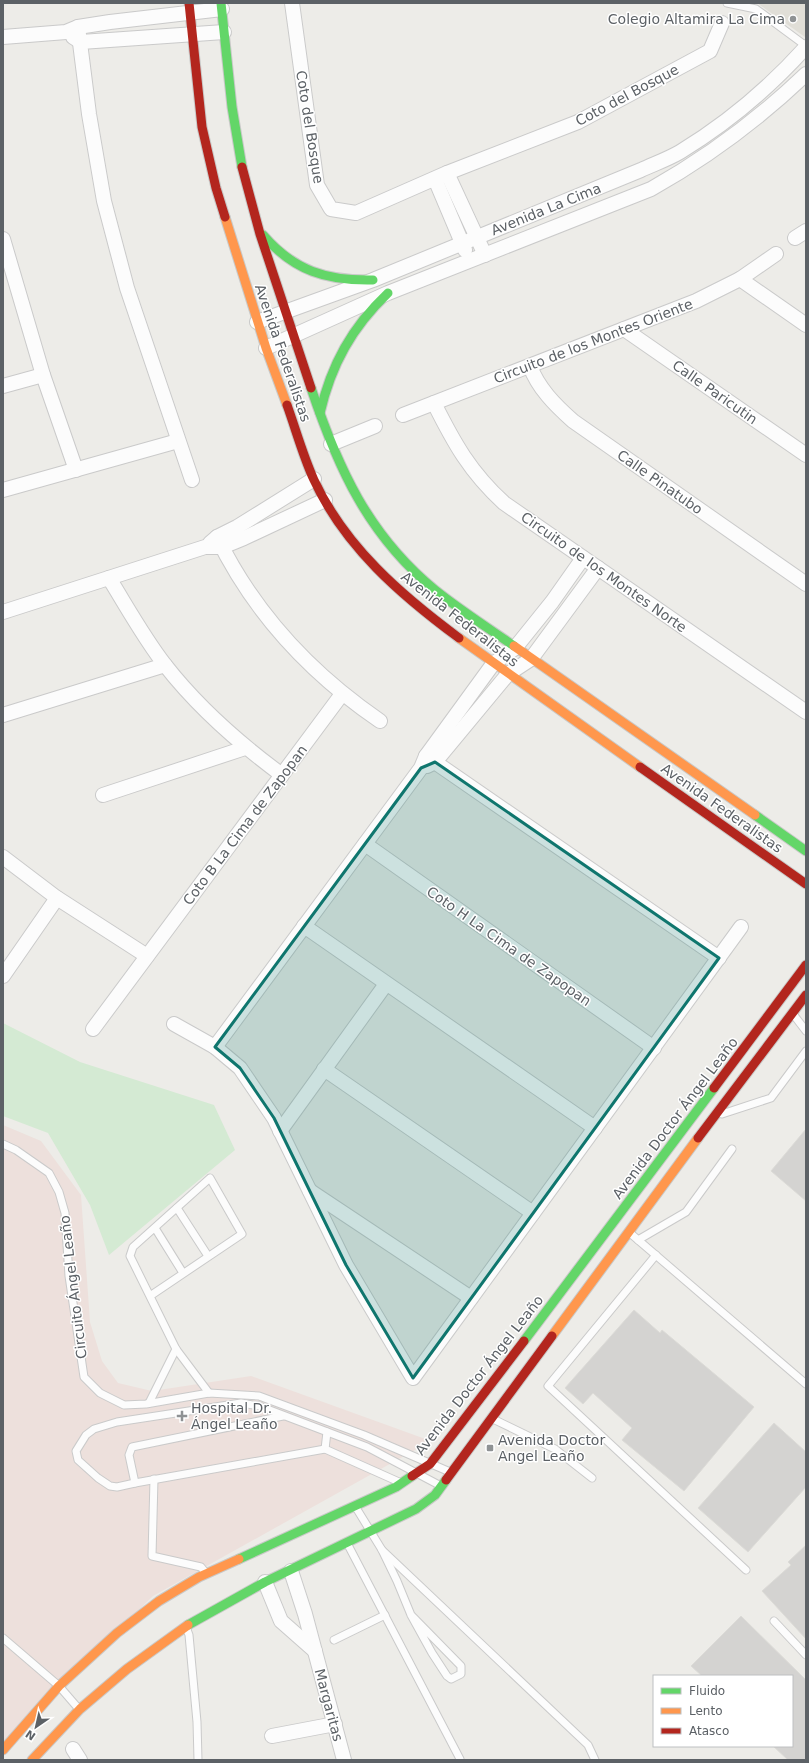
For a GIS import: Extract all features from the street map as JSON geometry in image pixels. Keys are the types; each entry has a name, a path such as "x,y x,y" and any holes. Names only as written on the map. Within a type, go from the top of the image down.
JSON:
{"street":[{"name":"Coto del Bosque","path":"292,3 316,185 331,209 356,214 441,176 578,122 710,51 722,23"},
{"path":"3,37 72,30 160,15 189,7 221,6"},
{"name":"Avenida Federalistas","path":"221,6 232,108 242,168 258,228 331,444 349,485 378,531 399,557 436,591 515,648 806,851"},
{"name":"Avenida Federalistas","path":"189,7 202,127 216,188 257,322 314,479 325,500 354,543 382,575 416,606 493,664 806,884"},
{"path":"160,15 162,36"},
{"path":"72,30 81,42 89,114 104,201 128,288 192,480"},
{"path":"81,42 224,32"},
{"name":"Avenida La Cima","path":"257,322 372,280 476,236 641,170 679,152 757,96 787,68 806,46"},
{"name":"Avenida La Cima","path":"266,348 388,293 651,189 688,169 770,108 806,74"},
{"path":"441,176 457,195 485,255"},
{"path":"441,176 444,201 470,261"},
{"path":"444,201 457,195"},
{"path":"454,222 467,216"},
{"path":"258,228 266,239 286,258 310,272 347,281 372,280"},
{"path":"3,239 43,375 76,470"},
{"name":"Circuito de los Montes Oriente","path":"403,415 696,301 740,279 776,254"},
{"path":"740,279 806,325"},
{"path":"320,413 327,380 340,350 362,319 388,293"},
{"name":"Calle Paricutin","path":"624,329 806,455"},
{"name":"Calle Pinatubo","path":"530,366 541,387 556,406 573,421 806,584"},
{"path":"3,386 43,375"},
{"name":"Circuito de los Montes Norte","path":"434,403 463,458 492,492 504,503 806,712"},
{"path":"331,444 375,426"},
{"path":"3,490 178,441"},
{"path":"219,542 237,527 314,479"},
{"path":"3,612 219,542 244,538 325,500"},
{"path":"219,542 237,575 274,627 307,662 342,694 380,720"},
{"path":"428,762 493,664 515,648 544,612 583,558"},
{"path":"215,1047 364,844 428,762 508,674 531,659 598,568"},
{"path":"109,578 165,665 245,748 282,775"},
{"path":"544,612 559,622"},
{"path":"3,715 165,665"},
{"name":"Coto B La Cima de Zapopan","path":"93,1029 342,694"},
{"path":"103,795 245,748"},
{"path":"428,762 719,958"},
{"name":"Coto H La Cima de Zapopan","path":"364,844 654,1048"},
{"path":"3,857 57,898 147,956"},
{"path":"3,976 57,898"},
{"path":"304,926 595,1128"},
{"path":"174,1024 215,1047 240,1068 274,1118 346,1265 413,1378 741,927"},
{"name":"Avenida Doctor Ángel Leaño","path":"32,1760 80,1710 127,1669 186,1626 265,1582 416,1509 435,1495 492,1419 622,1227 806,965"},
{"path":"280,1131 386,984"},
{"name":"Avenida Doctor Ángel Leaño","path":"3,1750 59,1686 129,1624 159,1602 207,1573 402,1483 430,1464 714,1116 806,994"},
{"path":"324,1069 533,1214"},
{"path":"309,1189 471,1298"},
{"name":"Margaritas","path":"291,1570 315,1651 344,1760"},
{"name":"Margaritas","path":"265,1582 280,1622 315,1651"},
{"path":"272,1736 335,1724"}],"lane":[{"path":"727,3 756,9 806,46"},
{"path":"792,1012 806,1032"},
{"path":"714,1116 771,1098 806,1051"},
{"name":"Circuito Ángel Leaño","path":"3,1144 16,1150 49,1173 59,1192 65,1213 69,1276 84,1377 100,1393 124,1405 149,1403 209,1393 260,1396 364,1435 453,1473"},
{"path":"638,1240 686,1212 732,1149"},
{"path":"150,1296 242,1234 210,1178 133,1247 130,1256 176,1349 209,1393"},
{"path":"177,1208 208,1256"},
{"path":"622,1227 806,1384"},
{"path":"155,1228 183,1273"},
{"path":"656,1255 548,1386 746,1570"},
{"path":"149,1403 176,1349"},
{"path":"402,1483 325,1449 116,1487 110,1486 98,1478 78,1460 76,1451 86,1435 94,1429 117,1422 241,1403 260,1406 367,1447 442,1486"},
{"path":"135,1483 129,1455 132,1447 284,1416"},
{"path":"492,1419 555,1449 592,1478"},
{"path":"325,1449 327,1432"},
{"path":"154,1479 152,1556 200,1567 207,1573"},
{"path":"354,1506 382,1550 397,1581 410,1615 432,1653 450,1679 461,1674 461,1666 410,1615"},
{"path":"347,1543 460,1759"},
{"path":"382,1550 588,1745 596,1760"},
{"path":"397,1581 406,1573"},
{"path":"334,1640 385,1615"},
{"path":"774,1621 806,1654"},
{"path":"186,1626 189,1635 196,1715 198,1760"},
{"path":"3,1638 59,1686 80,1710"}],"highlighted area":[{"path":"435,762 719,958 413,1378 346,1265 274,1118 240,1068 215,1047 421,768"}],"shaded area":[{"name":"Colegio Altamira La Cima","path":"757,3 806,3 805,37"},
{"name":"Hospital Dr. Ángel Leaño","path":"3,1125 41,1141 81,1195 90,1322 102,1361 118,1383 152,1391 251,1376 431,1441 153,1596 3,1742"}],"green space":[{"path":"3,1023 80,1062 214,1105 235,1150 109,1255 90,1205 48,1133 3,1116"}],"building":[{"path":"806,1129 806,1201 771,1171"},
{"path":"634,1310 660,1333 662,1330 754,1407 684,1491 622,1440 632,1428 593,1393 583,1404 565,1388"},
{"path":"774,1423 806,1452 806,1487 748,1552 698,1508"},
{"path":"806,1545 806,1639 762,1591 791,1565 788,1562"},
{"path":"741,1616 806,1680 806,1760 788,1760 774,1747 793,1747 793,1675 701,1675 691,1666"}],"traffic: fast":[{"path":"221,3 232,107 242,167"},
{"path":"263,235 287,257 312,271 326,276 356,280 373,280"},
{"path":"320,413 330,379 345,348 364,319 388,293"},
{"path":"311,388 332,446 344,473 373,523 391,546 412,569 435,590 514,646"},
{"path":"755,815 806,851"},
{"path":"524,1341 714,1088"},
{"path":"239,1559 396,1487 412,1476"},
{"path":"188,1625 265,1582 416,1509 435,1495 446,1480"}],"traffic: slow":[{"path":"225,217 266,348 287,405"},
{"path":"459,638 640,767"},
{"path":"514,646 755,815"},
{"path":"552,1336 698,1138"},
{"path":"3,1750 59,1686 117,1633 159,1601 199,1577 239,1559"},
{"path":"32,1760 80,1709 127,1669 188,1625"}],"traffic: jam":[{"path":"189,3 202,127 216,188 225,217"},
{"path":"242,167 260,234 311,388"},
{"path":"287,405 314,480 342,527 358,548 396,587 416,605 459,638"},
{"path":"640,767 806,884"},
{"path":"714,1088 806,965"},
{"path":"698,1138 806,995"},
{"path":"446,1480 552,1336"},
{"path":"412,1476 430,1464 524,1341"}],"place":[{"name":"Colegio Altamira La Cima","path":"793,19"},
{"name":"Hospital Dr. Ángel Leaño","path":"182,1416"},
{"name":"Avenida Doctor Angel Leaño","path":"490,1448"}]}
